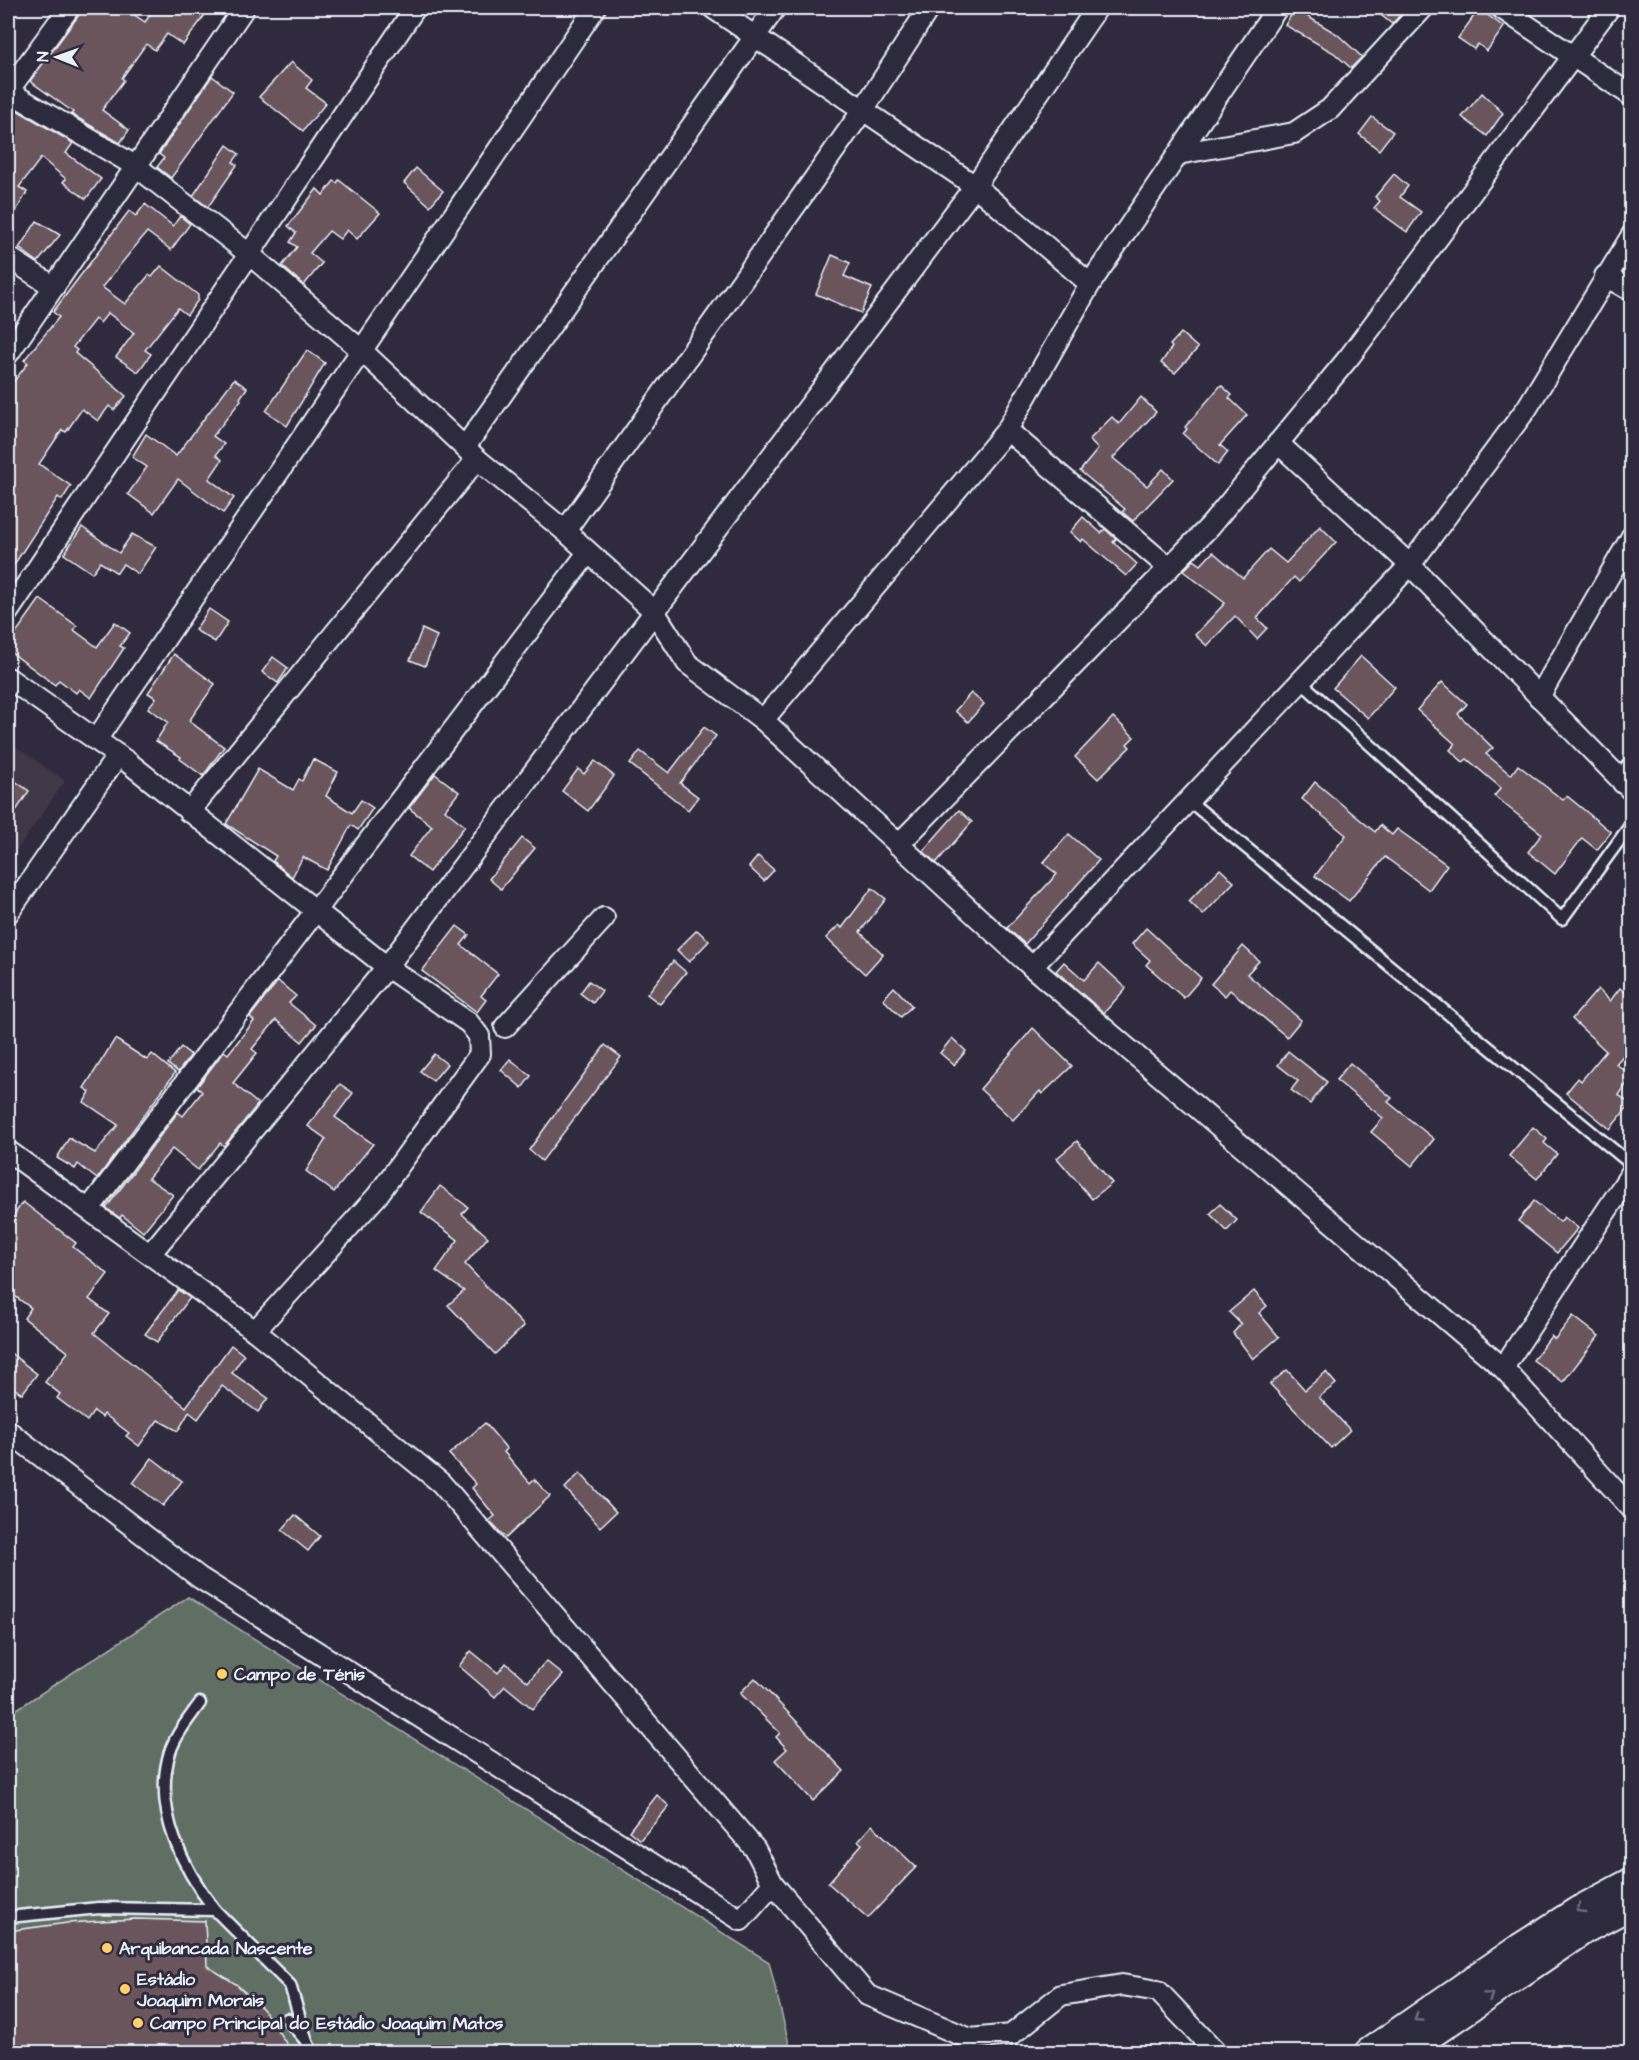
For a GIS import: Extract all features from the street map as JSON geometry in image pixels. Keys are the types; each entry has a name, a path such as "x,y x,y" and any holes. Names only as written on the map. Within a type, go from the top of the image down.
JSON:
{"street":[{"path":"69,8 8,91 137,167 249,254 360,349 471,453 565,531 587,554 654,611 687,663 763,720 1032,967 1503,1368 1632,1509"},
{"path":"8,354 244,8"},
{"path":"8,612 416,8"},
{"path":"96,740 360,349 595,8"},
{"path":"713,8 975,186 1090,284"},
{"path":"189,812 471,453 775,8"},
{"path":"565,531 863,110 929,8"},
{"path":"151,1253 387,967 975,186 1097,8"},
{"path":"763,720 1007,430 1090,284 1277,8"},
{"path":"1178,154 1294,133 1330,109 1423,8"},
{"path":"1501,8 1632,96"},
{"path":"898,845 1210,526 1350,356 1609,8"},
{"path":"1032,967 1410,565 1527,408 1605,276 1632,235"},
{"path":"8,257 54,287"},
{"path":"1605,276 1632,291"},
{"path":"1007,430 1169,568"},
{"path":"1278,443 1410,565 1539,697 1629,780"},
{"path":"1539,697 1632,536"},
{"path":"89,1209 587,554"},
{"path":"8,678 118,755 314,912 387,967 470,1023 479,1036 480,1054 377,1196 255,1331"},
{"path":"8,913 118,755"},
{"path":"505,1027 604,918"},
{"path":"8,1151 255,1331 441,1483 755,1849 773,1884 867,1995 970,2039 1011,2035 1061,1995 1122,1985 1158,1991 1216,2052"},
{"path":"1503,1368 1632,1172"},
{"path":"8,1431 200,1578 741,1920 773,1884"},
{"path":"1368,2052 1520,1947 1578,1910 1632,1881"},
{"path":"1406,2052 1585,1930 1632,1905"}],"lane":[{"path":"1300,681 1562,919 1632,823"},
{"path":"1188,800 1632,1165"},
{"path":"200,1703 178,1734 168,1759 164,1792 169,1822 181,1856 197,1887 215,1910 290,1985 312,2052"},
{"path":"8,1917 99,1908 215,1910"},
{"path":"287,2019 307,2042"}],"shaded area":[{"path":"8,741 65,781 8,863"}],"green space":[{"path":"188,1597 769,1962 791,2052 8,2052 8,1715"}],"building":[{"path":"81,8 124,8 145,22 155,8 210,8 183,45 167,34 155,50 146,44 122,78 124,80 102,110 129,130 120,143 71,114 73,112 30,81 79,15"},
{"path":"1372,8 1395,8 1402,13 1392,24"},
{"path":"1295,9 1337,34 1362,57 1351,68 1334,53 1285,25"},
{"path":"1479,9 1504,27 1487,51 1478,44 1474,49 1458,38"},
{"path":"291,62 312,80 306,88 326,103 303,131 259,97"},
{"path":"212,76 233,92 171,178 157,167 164,158 159,154"},
{"path":"1482,93 1503,113 1487,136 1462,117"},
{"path":"12,107 73,143 66,153 101,179 86,199 63,182 66,179 41,158 19,187 27,192 8,225 8,140 16,129 8,123 8,113"},
{"path":"1372,117 1393,132 1379,150 1359,134"},
{"path":"227,145 239,154 233,162 237,165 208,207 193,196"},
{"path":"416,168 443,191 430,206 404,183"},
{"path":"1394,174 1408,186 1400,197 1421,212 1407,232 1374,208 1380,201 1375,197"},
{"path":"339,180 380,213 357,239 347,230 340,239 329,231 310,253 322,263 304,285 282,266 297,247 290,242 296,233 288,226 317,189 323,195 334,181 337,183"},
{"path":"145,204 173,226 180,216 190,224 171,250 147,232 102,287 125,304 149,275 152,277 161,266 198,295 198,300 187,315 178,308 145,350 151,354 138,372 116,357 134,333 108,313 100,323 95,319 73,347 77,350 75,353 126,396 114,410 109,406 98,421 82,409 66,432 62,430 39,464 71,486 62,500 58,497 8,574 8,389 28,363 24,360 59,317 53,312 129,211 136,216"},
{"path":"37,221 60,235 38,262 19,248"},
{"path":"832,255 850,263 844,276 872,288 861,313 816,294"},
{"path":"1181,333 1198,348 1175,373 1161,363 1172,347 1170,345"},
{"path":"307,350 325,363 287,426 266,411"},
{"path":"234,379 247,388 241,400 213,436 224,444 216,455 222,460 209,479 234,498 223,513 178,479 154,513 128,494 147,467 132,457 146,434 176,456"},
{"path":"1221,385 1232,395 1229,398 1247,415 1220,445 1228,452 1218,465 1183,434 1187,429 1185,427"},
{"path":"1141,397 1156,412 1113,458 1147,486 1163,469 1173,479 1133,521 1122,512 1125,509 1080,471 1098,449 1089,440 1112,417 1119,424"},
{"path":"1083,517 1101,533 1105,529 1116,539 1113,542 1137,564 1126,576 1083,539 1081,542 1070,532"},
{"path":"1320,526 1336,542 1299,582 1294,577 1257,618 1267,628 1257,639 1235,616 1207,646 1195,635 1225,603 1183,571 1194,560 1201,565 1213,552 1243,578 1269,549 1286,563"},
{"path":"82,527 119,553 132,534 156,547 138,574 123,564 117,573 100,562 92,573 64,554"},
{"path":"40,599 77,626 74,630 97,647 115,622 130,633 120,646 124,648 91,698 79,689 76,693 59,680 55,685 8,650 8,644"},
{"path":"209,609 228,622 215,642 195,630"},
{"path":"422,629 437,636 425,666 410,660"},
{"path":"174,654 215,684 189,721 224,747 203,776 180,759 181,757 156,741 168,722 148,708 156,698 148,693"},
{"path":"1361,656 1395,687 1368,718 1333,688"},
{"path":"273,657 288,668 278,683 262,672"},
{"path":"1442,682 1467,704 1458,714 1493,748 1486,754 1511,775 1518,765 1563,800 1567,796 1611,832 1597,850 1582,838 1555,874 1528,852 1542,834 1494,796 1501,788 1467,759 1463,762 1450,750 1455,744 1417,710"},
{"path":"971,693 984,704 968,722 955,711"},
{"path":"1113,717 1134,737 1127,744 1130,747 1098,779 1075,757"},
{"path":"704,727 716,736 680,783 698,797 688,810 630,764 640,751 669,773"},
{"path":"313,759 338,772 326,796 352,813 361,800 373,808 358,830 351,825 327,870 303,857 292,877 273,861 276,856 226,824 258,769 293,790 299,779 302,781"},
{"path":"595,761 614,776 588,811 562,791 578,769 584,774"},
{"path":"435,774 459,792 445,810 465,826 429,872 409,856 432,826 409,808"},
{"path":"8,776 29,791 8,823"},
{"path":"1315,782 1375,832 1380,825 1392,835 1397,829 1447,865 1429,890 1385,857 1349,901 1315,876 1346,835 1302,799"},
{"path":"959,810 972,822 936,863 923,851"},
{"path":"1069,834 1099,860 1025,944 1007,928 1057,874 1043,863"},
{"path":"522,838 535,848 501,889 489,879"},
{"path":"758,856 774,870 764,881 749,867"},
{"path":"1220,869 1234,882 1203,915 1189,901"},
{"path":"872,888 886,899 860,932 883,954 865,974 826,938 839,925 842,928"},
{"path":"457,926 469,935 461,945 498,974 481,996 486,1000 477,1012 422,971"},
{"path":"1146,928 1201,978 1184,998 1146,965 1150,960 1132,944"},
{"path":"697,930 709,941 689,962 677,950"},
{"path":"1243,946 1259,961 1247,974 1301,1020 1287,1037 1230,990 1225,996 1211,984"},
{"path":"673,961 686,972 660,1004 647,994"},
{"path":"1064,962 1084,980 1099,963 1126,988 1104,1013 1056,971"},
{"path":"278,981 296,996 289,1003 316,1025 302,1042 276,1020 252,1049 257,1053 233,1083 258,1104 224,1146 220,1143 198,1170 172,1149 148,1178 173,1195 143,1232 122,1215 120,1218 106,1208 178,1112 183,1116 202,1092 197,1087 224,1051 228,1054 254,1021 250,1017"},
{"path":"589,981 602,991 593,1003 580,993"},
{"path":"894,987 912,1006 901,1017 883,999"},
{"path":"1620,988 1632,998 1632,1045 1616,1064 1632,1076 1619,1095 1630,1104 1610,1129 1566,1093 1578,1078 1581,1081 1606,1051 1572,1019 1598,989 1610,1001"},
{"path":"1033,1028 1072,1066 1042,1094 1040,1091 1013,1120 980,1089"},
{"path":"952,1038 966,1051 954,1065 940,1053"},
{"path":"115,1039 147,1060 152,1054 175,1073 97,1179 78,1164 75,1169 57,1158 69,1138 95,1153 118,1125 84,1102 90,1092 84,1088"},
{"path":"605,1045 621,1057 542,1161 529,1150"},
{"path":"181,1047 191,1055 178,1072 168,1064"},
{"path":"1288,1051 1327,1082 1310,1104 1291,1090 1298,1081 1278,1065"},
{"path":"434,1054 447,1064 433,1081 420,1071"},
{"path":"510,1059 531,1076 522,1088 501,1070"},
{"path":"1350,1063 1392,1098 1388,1102 1434,1139 1412,1166 1371,1132 1383,1118 1336,1080"},
{"path":"340,1084 353,1093 335,1117 373,1144 334,1192 306,1171 326,1139 308,1126"},
{"path":"1533,1127 1547,1139 1544,1143 1557,1154 1537,1179 1509,1156"},
{"path":"1077,1141 1112,1183 1092,1199 1057,1158"},
{"path":"440,1186 468,1207 462,1214 488,1237 465,1264 524,1326 495,1354 448,1305 464,1291 436,1271 458,1240 421,1212"},
{"path":"1534,1201 1560,1222 1564,1217 1578,1228 1557,1253 1518,1221"},
{"path":"23,1202 76,1243 73,1247 108,1274 89,1299 109,1314 94,1333 186,1407 231,1345 244,1355 232,1373 268,1398 258,1412 222,1386 198,1419 189,1412 178,1431 158,1420 139,1446 126,1436 129,1433 104,1414 102,1417 94,1411 87,1421 57,1398 60,1394 45,1382 68,1352 24,1318 31,1308 8,1291 8,1223"},
{"path":"1220,1204 1237,1220 1227,1231 1210,1214"},
{"path":"178,1290 190,1298 157,1342 145,1334"},
{"path":"1254,1291 1267,1306 1259,1313 1279,1337 1253,1359 1233,1333 1241,1324 1229,1312"},
{"path":"1573,1316 1599,1336 1563,1382 1533,1360 1551,1336 1555,1339"},
{"path":"8,1351 37,1374 22,1394 8,1384"},
{"path":"1287,1370 1305,1390 1326,1372 1336,1384 1319,1397 1350,1430 1331,1448 1270,1384"},
{"path":"485,1423 507,1449 504,1452 530,1483 534,1479 550,1496 506,1538 489,1521 495,1516 472,1488 476,1484 449,1454"},
{"path":"152,1458 182,1481 163,1506 133,1483"},
{"path":"580,1473 616,1512 600,1527 565,1488"},
{"path":"295,1515 320,1536 308,1551 282,1530"},
{"path":"471,1651 498,1673 506,1663 528,1682 546,1661 563,1675 533,1709 505,1686 495,1697 459,1666"},
{"path":"755,1678 844,1771 813,1801 775,1760 787,1749 776,1737 780,1733 740,1693"},
{"path":"657,1795 669,1806 640,1840 629,1831"},
{"path":"872,1825 916,1867 868,1918 828,1883 862,1844 858,1841"},
{"name":"Estádio Joaquim Morais","path":"135,1919 205,1921 207,1966 236,1984 263,2009 292,2052 8,2052 8,1931 67,1923"}],"place":[{"name":"Campo de Ténis","path":"222,1674"},
{"name":"Arquibancada Nascente","path":"107,1948"},
{"name":"Estádio Joaquim Morais","path":"125,1989"},
{"name":"Campo Principal do Estádio Joaquim Matos","path":"138,2023"}]}
